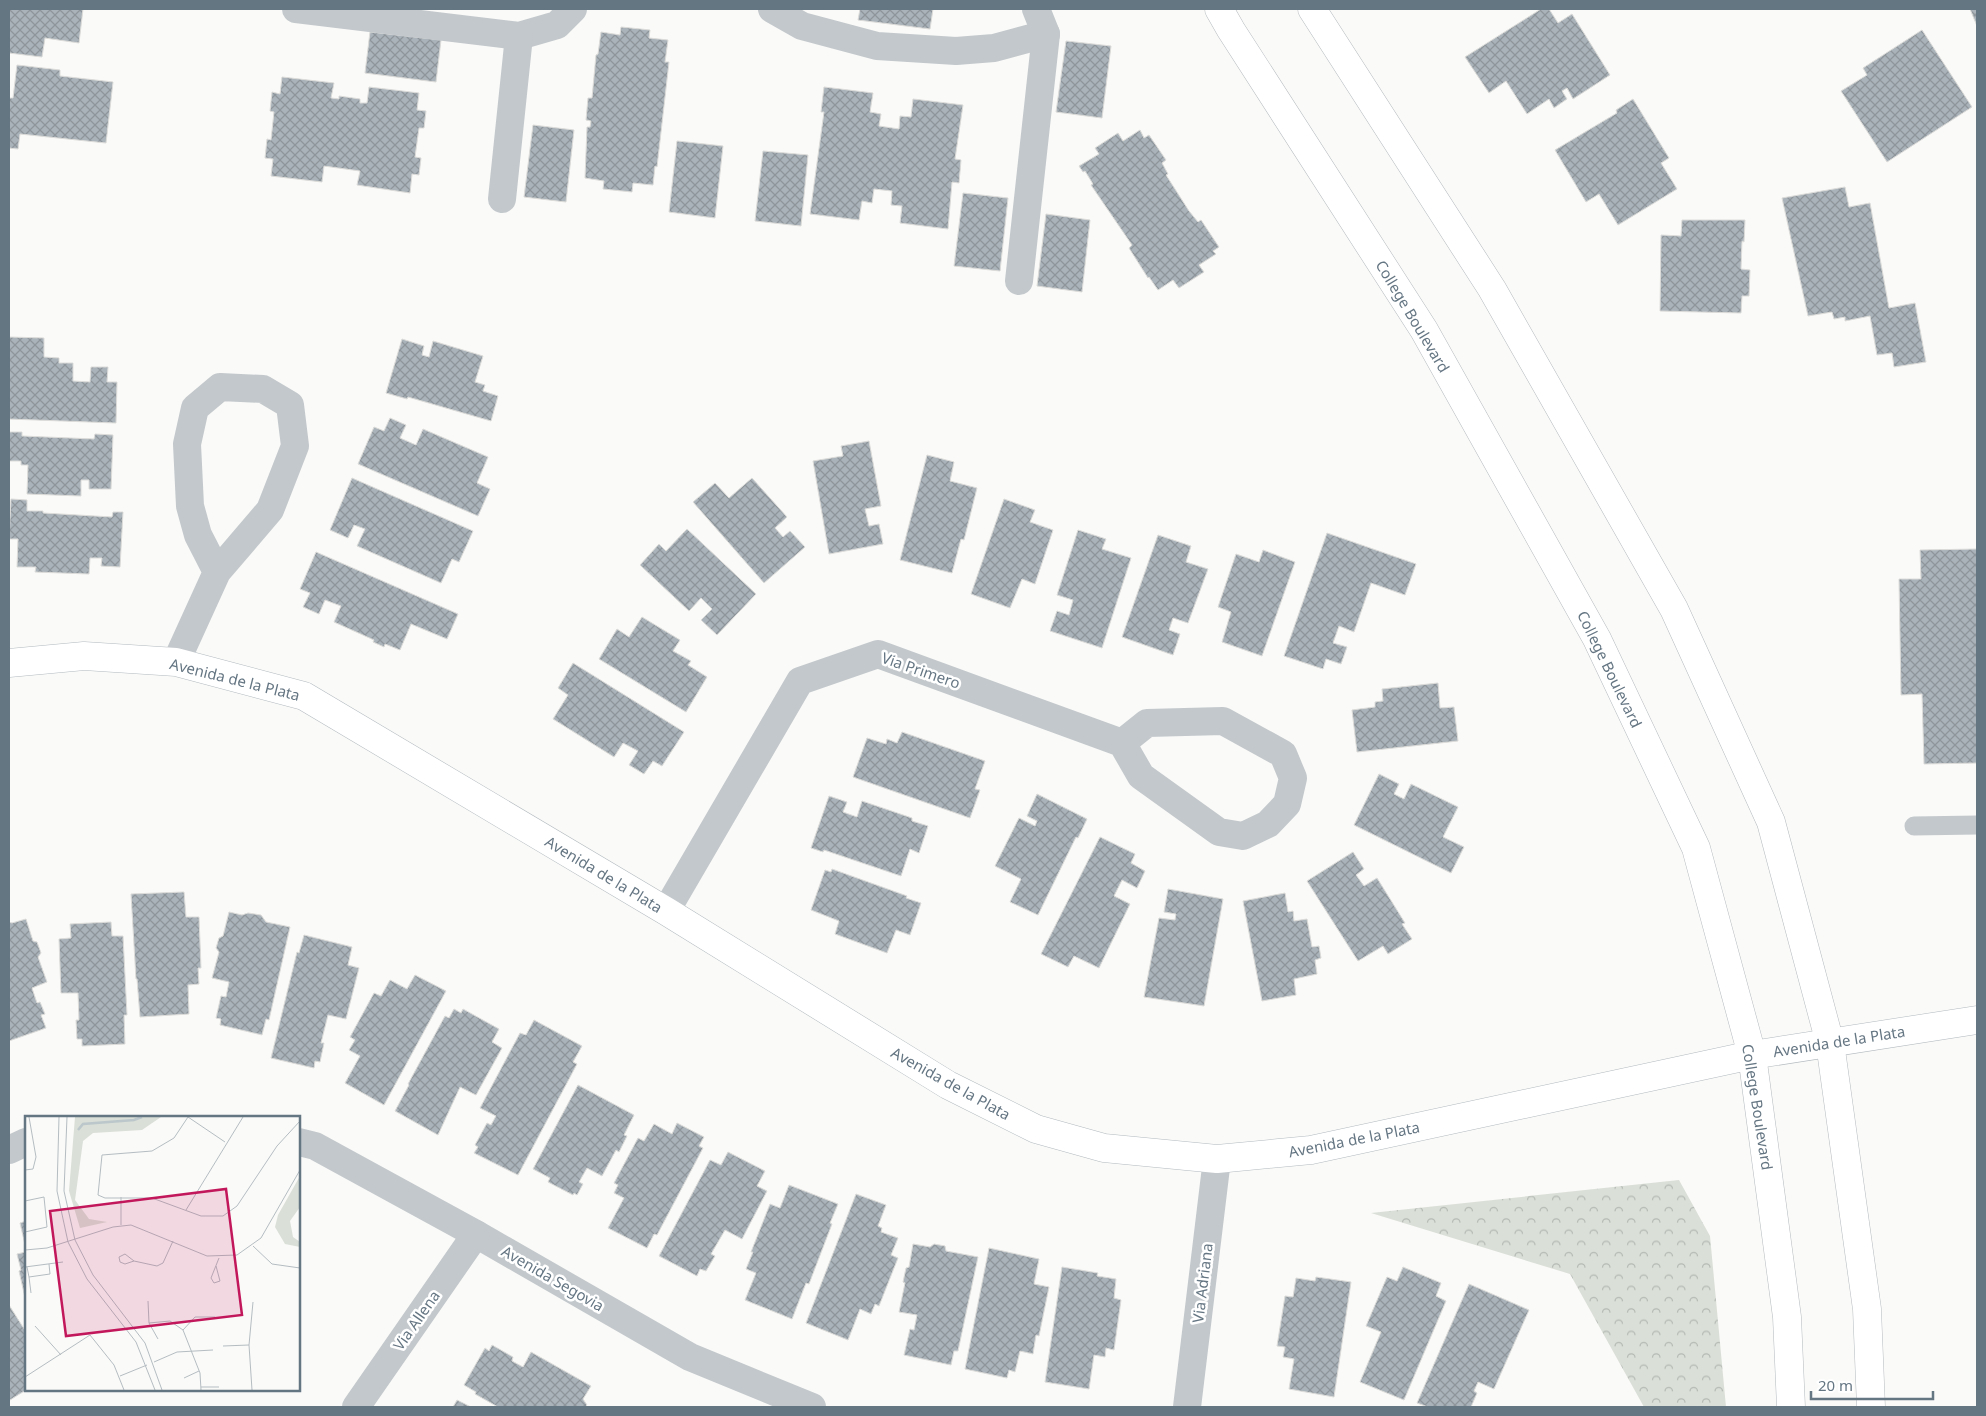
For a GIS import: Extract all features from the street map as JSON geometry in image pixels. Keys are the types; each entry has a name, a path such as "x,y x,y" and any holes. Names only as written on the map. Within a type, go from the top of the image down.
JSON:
{"main road":[{"name":"College Boulevard","path":"1219,9 1424,330 1597,639 1696,848 1752,1055 1788,1317 1791,1407"},
{"path":"1312,9 1492,289 1674,609 1771,822 1830,1043 1867,1309 1871,1407"},
{"name":"Avenida de la Plata","path":"9,663 84,656 176,662 304,696 666,911 948,1084 1036,1129 1104,1148 1217,1160 1311,1150 1752,1055 1977,1020"}],"street":[{"path":"296,9 520,36 557,25 573,9"},
{"path":"772,9 802,26 877,46 965,51 994,48 1046,34"},
{"path":"1019,281 1046,34 1036,9"},
{"path":"502,199 520,36"},
{"path":"176,662 217,572 270,510 295,446 290,405 263,389 220,386 195,408 187,444 190,506 198,535 217,572"},
{"name":"Via Primero","path":"666,911 800,680 878,654 1122,743"},
{"path":"1223,722 1283,754 1293,778 1287,804 1268,824 1242,836 1219,832 1141,776 1122,743 1147,723 1223,722"},
{"path":"9,1150 25,1142"},
{"name":"Avenida Segovia","path":"300,1142 315,1146 476,1234 690,1357 812,1407"},
{"name":"Via Adriana","path":"1187,1407 1217,1160"},
{"name":"Via Allena","path":"356,1407 476,1234"}],"lane":[{"path":"1914,826 1977,825"}],"green space":[{"path":"1679,1180 1710,1236 1726,1407 1644,1407 1570,1274 1371,1213"}],"building":[{"path":"9,9 83,9 79,43 45,38 42,57 9,53"},
{"path":"860,9 933,9 930,29 858,20"},
{"path":"1541,9 1549,9 1558,23 1572,14 1610,75 1573,99 1567,88 1562,91 1567,99 1554,108 1549,99 1527,114 1506,81 1489,93 1465,57"},
{"path":"1970,9 1977,9 1977,26"},
{"path":"621,27 650,30 649,38 668,40 665,62 669,62 657,167 655,166 653,185 633,183 632,192 603,189 604,181 585,178 587,127 590,127 591,121 586,120 588,98 592,98 596,55 598,54 601,32 620,35"},
{"path":"1922,30 1972,107 1887,162 1841,91 1867,75 1863,68"},
{"path":"370,32 441,40 436,82 365,73"},
{"path":"1066,41 1111,46 1102,118 1056,112"},
{"path":"17,65 60,70 60,76 113,82 106,143 20,134 18,149 9,148 9,98 13,98"},
{"path":"282,77 334,83 331,98 339,99 339,96 360,99 360,103 367,103 369,87 419,93 417,110 426,111 424,128 419,128 415,157 421,158 419,175 412,174 410,193 357,185 360,171 324,166 322,182 271,176 273,159 265,158 267,139 271,140 274,112 270,111 272,92 280,94"},
{"path":"824,87 873,93 870,112 881,114 879,126 899,129 900,116 911,117 913,99 963,105 955,159 961,160 959,183 952,182 948,229 900,223 902,206 891,205 892,191 874,189 872,203 862,201 859,220 810,214 824,112 821,112"},
{"path":"1633,99 1669,158 1661,163 1677,189 1618,225 1599,194 1586,202 1555,150 1617,113 1616,110"},
{"path":"533,125 574,130 566,202 524,197"},
{"path":"1140,130 1144,138 1149,135 1166,160 1162,163 1168,174 1166,175 1189,211 1198,222 1201,220 1219,247 1213,251 1216,254 1199,265 1204,272 1179,288 1173,280 1158,290 1148,278 1129,248 1132,245 1091,185 1093,184 1085,171 1083,172 1079,166 1099,154 1095,148 1118,133 1123,141"},
{"path":"677,141 723,146 715,218 669,212"},
{"path":"763,151 808,155 801,226 755,221"},
{"path":"1845,187 1849,207 1870,203 1889,308 1915,303 1926,362 1894,367 1892,353 1877,355 1870,316 1845,321 1845,317 1834,319 1832,312 1808,316 1782,198"},
{"path":"963,193 1008,198 1000,271 954,266"},
{"path":"1046,214 1090,220 1082,292 1037,286"},
{"path":"1682,220 1745,220 1741,269 1750,270 1749,296 1742,296 1741,313 1660,311 1661,235 1681,236"},
{"path":"9,337 44,338 44,357 59,358 59,363 73,363 73,381 90,382 91,367 108,367 107,382 117,382 116,423 9,419"},
{"path":"402,339 424,346 422,355 429,357 433,341 483,356 475,382 485,385 483,391 498,396 491,421 408,397 407,399 386,393"},
{"path":"390,418 406,425 400,438 416,445 423,429 488,457 477,483 490,489 478,516 358,464 374,427 384,431"},
{"path":"9,432 22,432 22,436 94,439 95,434 113,435 111,489 89,489 89,480 81,480 81,496 27,494 28,465 21,465 21,461 9,461"},
{"path":"869,441 881,506 865,509 869,526 879,524 883,544 829,554 813,461 843,456 841,446"},
{"path":"927,455 954,462 950,481 977,488 964,540 961,539 952,573 900,560"},
{"path":"352,478 473,531 459,562 452,559 441,583 357,546 365,529 354,525 348,538 330,530"},
{"path":"752,478 787,517 775,528 783,537 790,531 805,547 764,583 693,502 715,483 729,498"},
{"path":"11,499 27,500 27,511 43,511 43,513 112,517 113,512 123,512 120,567 101,566 102,558 90,558 89,574 35,572 36,567 17,567 18,539 9,539"},
{"path":"1004,499 1035,510 1030,522 1053,530 1035,584 1022,579 1010,608 971,594"},
{"path":"687,529 756,594 717,635 701,620 712,609 701,598 689,611 640,565 659,544 666,551"},
{"path":"1078,530 1106,539 1102,549 1131,558 1102,648 1050,631 1057,611 1069,615 1073,600 1057,595"},
{"path":"1327,533 1416,564 1405,595 1371,583 1354,632 1339,626 1333,643 1347,647 1341,664 1326,659 1323,669 1284,656"},
{"path":"1158,535 1191,546 1186,562 1208,569 1188,623 1173,618 1169,630 1180,634 1173,655 1122,637"},
{"path":"1977,549 1977,763 1924,764 1922,694 1901,695 1899,579 1921,579 1920,550"},
{"path":"1263,550 1295,562 1262,656 1222,642 1231,612 1218,607 1236,554 1259,562"},
{"path":"316,552 458,614 447,639 411,624 400,650 385,644 384,647 373,642 374,640 334,622 341,606 325,600 319,614 303,607 310,593 300,589"},
{"path":"642,617 680,640 673,651 691,661 688,665 707,677 686,712 599,659 617,629 629,637"},
{"path":"573,663 684,732 662,766 653,761 644,774 629,765 638,751 623,743 614,757 553,719 568,695 558,688"},
{"path":"1438,683 1440,708 1454,707 1458,741 1357,752 1352,710 1375,707 1375,702 1383,701 1382,689"},
{"path":"902,732 985,761 975,789 980,790 970,818 853,777 867,738 886,744 887,739 897,743"},
{"path":"1379,774 1399,784 1394,794 1404,799 1411,784 1458,807 1443,837 1464,847 1451,873 1354,825"},
{"path":"1037,794 1087,819 1078,838 1076,837 1038,915 1010,902 1021,879 995,866 1019,818 1035,826 1037,821 1027,816"},
{"path":"829,796 847,802 843,812 857,817 862,801 912,818 912,821 928,826 919,853 910,849 901,876 824,850 823,852 811,848"},
{"path":"1100,837 1135,854 1131,863 1145,871 1137,888 1122,880 1114,896 1130,904 1099,968 1074,956 1068,967 1041,954"},
{"path":"1353,852 1364,869 1356,875 1364,886 1377,878 1405,923 1402,924 1412,939 1388,954 1383,946 1358,961 1307,881"},
{"path":"832,869 907,896 906,898 921,903 910,935 896,930 887,953 835,934 839,921 811,910 825,870 831,872"},
{"path":"1168,889 1223,899 1204,1006 1144,997 1159,918 1175,920 1176,914 1164,912"},
{"path":"184,892 186,917 199,917 201,968 198,968 199,984 188,985 189,1014 140,1017 131,894"},
{"path":"1285,893 1288,912 1293,911 1294,921 1307,919 1312,947 1319,946 1321,958 1315,960 1317,974 1294,979 1296,995 1262,1001 1243,901"},
{"path":"229,912 242,915 248,913 261,915 266,922 290,927 269,1020 266,1019 262,1035 220,1025 221,1019 216,1018 221,996 226,997 229,982 212,978 219,952 216,948 219,938 223,936"},
{"path":"26,919 33,941 37,942 41,953 38,957 47,982 32,988 37,1003 40,1002 45,1014 41,1015 46,1028 9,1041 9,922 12,923"},
{"path":"111,922 112,936 123,936 127,1015 124,1015 125,1044 82,1046 82,1039 77,1039 76,1020 79,1020 78,993 61,993 59,939 71,938 70,924"},
{"path":"304,935 352,947 348,965 359,968 346,1019 328,1015 321,1043 324,1043 320,1062 315,1061 314,1068 271,1058 297,952 299,953"},
{"path":"415,975 446,991 384,1105 345,1083 360,1056 349,1050 355,1040 350,1037 374,993 381,996 390,980 407,989"},
{"path":"454,1009 461,1013 463,1009 499,1029 492,1042 502,1048 476,1095 460,1087 438,1135 395,1111 445,1016 449,1018"},
{"path":"534,1020 582,1046 573,1062 577,1064 518,1175 474,1153 478,1147 475,1145 487,1123 491,1125 496,1116 480,1108 520,1033 526,1035"},
{"path":"578,1085 634,1115 624,1135 627,1136 619,1152 616,1150 602,1176 587,1168 579,1182 583,1184 577,1195 574,1193 573,1195 548,1182 550,1178 533,1169"},
{"path":"677,1123 704,1137 699,1146 703,1148 657,1235 654,1234 647,1248 608,1228 624,1198 614,1193 618,1185 614,1183 638,1138 644,1141 654,1124 672,1134"},
{"path":"728,1152 765,1171 757,1186 767,1191 742,1239 725,1230 711,1254 715,1256 706,1271 700,1269 697,1276 659,1256 710,1160 721,1165"},
{"path":"789,1185 838,1204 809,1284 806,1283 792,1319 745,1300 756,1273 746,1269 753,1252 751,1252 770,1204 780,1208"},
{"path":"856,1194 886,1205 878,1226 882,1228 881,1232 898,1238 891,1255 898,1258 879,1306 875,1304 871,1314 860,1309 848,1340 806,1323"},
{"path":"25,1221 25,1245 20,1223"},
{"path":"913,1244 930,1247 934,1244 945,1246 946,1251 978,1257 958,1351 954,1351 951,1365 904,1355 910,1329 914,1330 917,1315 899,1312 905,1283 903,1282 906,1268 909,1267"},
{"path":"989,1248 1039,1259 1034,1284 1049,1287 1039,1336 1036,1335 1033,1354 1020,1351 1015,1372 1009,1370 1007,1378 965,1369"},
{"path":"25,1252 25,1298 19,1271 21,1270 17,1254"},
{"path":"1062,1267 1098,1273 1097,1276 1116,1279 1114,1298 1121,1300 1114,1350 1106,1348 1105,1357 1094,1355 1089,1389 1045,1382"},
{"path":"1403,1267 1441,1283 1436,1296 1446,1301 1404,1400 1360,1382 1381,1332 1366,1326 1387,1277 1397,1281"},
{"path":"1316,1277 1351,1282 1334,1397 1289,1389 1294,1359 1283,1357 1285,1347 1277,1346 1285,1296 1293,1297 1296,1278 1315,1281"},
{"path":"1469,1284 1529,1310 1494,1389 1478,1382 1474,1391 1477,1393 1471,1407 1428,1407 1417,1403"},
{"path":"9,1305 25,1330 25,1391 10,1400"},
{"path":"492,1345 513,1357 512,1361 523,1367 531,1352 591,1386 583,1399 587,1405 585,1407 498,1407 475,1394 476,1392 464,1385 485,1348 489,1351"},
{"path":"457,1400 471,1407 453,1407"}]}
